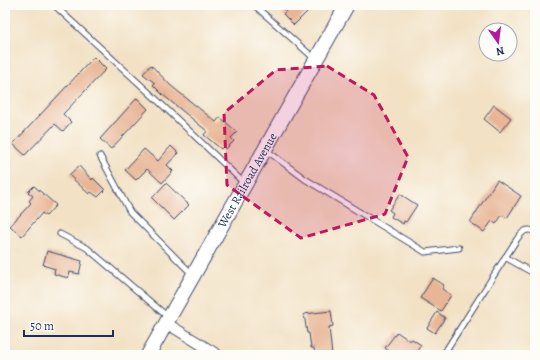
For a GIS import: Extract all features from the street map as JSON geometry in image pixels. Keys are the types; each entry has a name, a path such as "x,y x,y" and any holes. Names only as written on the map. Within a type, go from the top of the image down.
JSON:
{"main road":[{"name":"West Railroad Avenue","path":"148,355 347,5"}],"street":[{"path":"168,320 218,355"}],"lane":[{"path":"54,5 245,184"},
{"path":"254,5 316,60"},
{"path":"265,149 305,179 425,252 459,248"},
{"path":"100,156 130,212 193,275"},
{"path":"443,355 522,232 530,229 535,232"},
{"path":"60,234 87,248 168,320"},
{"path":"505,257 535,274"}],"highlighted area":[{"path":"327,66 374,95 408,157 385,214 301,238 227,185 224,113 276,70"}],"building":[{"path":"292,5 314,5 294,25 283,14"},
{"path":"94,57 106,69 63,114 71,122 63,131 55,124 25,155 13,144"},
{"path":"151,65 170,85 216,122 220,117 237,132 231,138 234,141 226,149 223,147 221,149 204,135 207,131 163,95 153,85 155,83 143,74"},
{"path":"137,98 148,109 111,149 100,139"},
{"path":"494,105 511,118 500,132 484,119"},
{"path":"171,146 178,153 167,165 173,171 162,183 147,169 136,180 125,170 144,149 158,161"},
{"path":"79,166 92,180 93,178 105,190 98,197 91,192 89,194 69,175"},
{"path":"497,180 521,196 507,218 502,215 496,224 492,221 484,232 470,222"},
{"path":"166,183 189,205 174,220 152,198"},
{"path":"34,186 56,205 46,216 42,213 22,236 10,226 31,203 29,201 33,196 28,192"},
{"path":"400,194 417,205 406,222 404,221 403,224 391,217 393,213 389,210"},
{"path":"47,251 82,261 79,274 70,272 68,278 54,274 55,269 43,265"},
{"path":"433,278 444,285 442,289 451,295 441,311 420,298"},
{"path":"331,311 333,326 329,327 332,355 315,355 314,348 311,348 304,314"},
{"path":"437,312 445,318 435,333 427,328"},
{"path":"397,332 410,341 412,339 421,345 414,355 394,355 385,348"}]}
